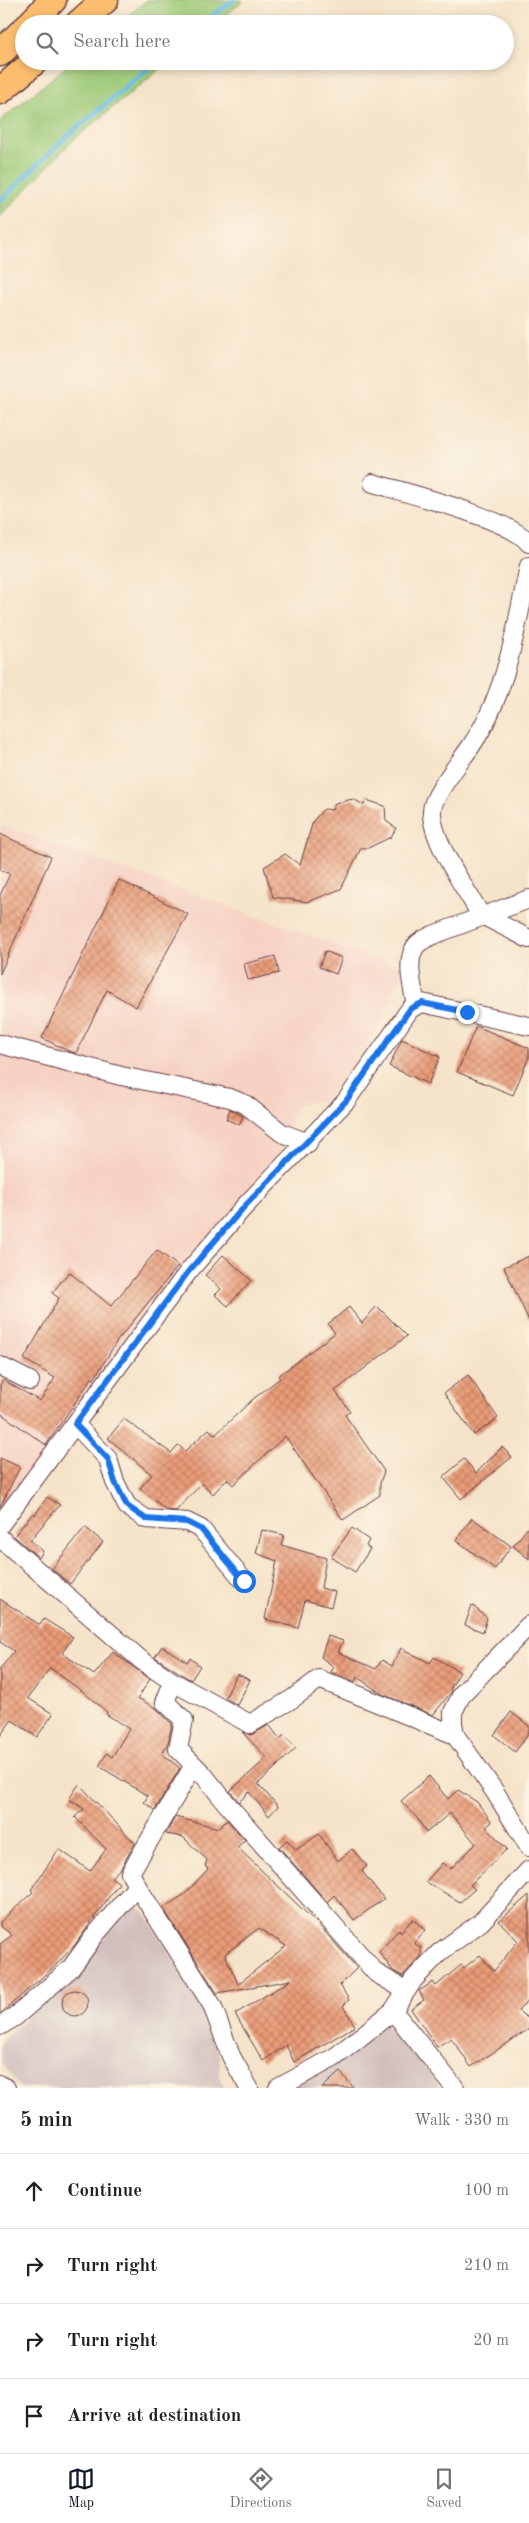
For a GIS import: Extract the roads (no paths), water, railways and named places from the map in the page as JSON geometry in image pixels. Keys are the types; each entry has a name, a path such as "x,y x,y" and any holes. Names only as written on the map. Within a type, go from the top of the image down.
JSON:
{"highway":[{"path":"39,15 53,0"},
{"path":"88,15 105,0"},
{"path":"0,53 15,39"},
{"path":"0,91 24,70"}],"street":[{"path":"373,483 500,523 526,539 529,543"},
{"path":"529,566 512,649 486,724 439,795 432,810 436,835 483,916 529,939"},
{"path":"416,1005 411,970 413,949 433,935 529,899"},
{"path":"0,1525 188,1272 243,1208 308,1143 346,1101 404,1016 416,1005 431,1005 529,1026"},
{"path":"0,1044 121,1076 230,1098 245,1104 282,1133 308,1143"},
{"path":"0,1366 30,1381"},
{"path":"75,1424 108,1459 115,1482 127,1506 146,1519 187,1522 201,1529 244,1581"},
{"path":"0,1538 141,1660 173,1682 250,1724 292,1699 319,1679 455,1735"},
{"path":"529,1625 462,1694 453,1712 455,1735 495,1792 529,1847"},
{"path":"173,1682 164,1702 184,1720 178,1749 376,1973 405,1990"},
{"path":"194,1765 130,1873 212,2005 231,2056 249,2088"},
{"path":"278,2088 335,2057 393,2011 405,1990 440,1952 480,1922 529,1870"},
{"path":"0,2026 15,2017 71,1968 95,1935 137,1886"},
{"path":"393,2011 455,2088"},
{"path":"0,2085 6,2088"}],"waterway":[{"path":"213,15 234,0"},
{"path":"0,201 64,139 146,70"}]}
